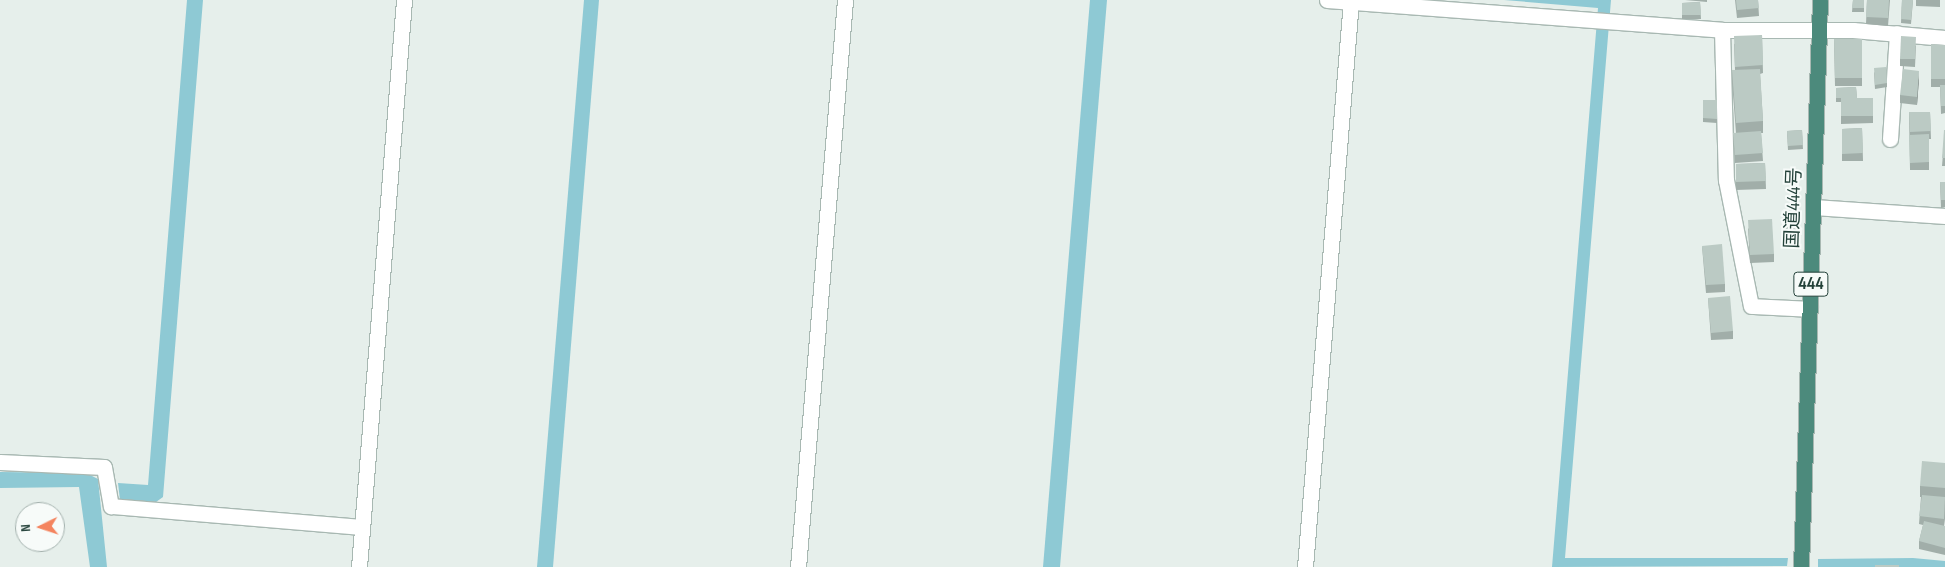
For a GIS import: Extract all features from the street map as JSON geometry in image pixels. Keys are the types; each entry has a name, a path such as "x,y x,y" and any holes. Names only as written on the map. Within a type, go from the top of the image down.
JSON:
{"highway":[{"name":"国道444号","path":"1802,567 1820,0"}],"street":[{"path":"359,567 360,527 404,0"},
{"path":"798,567 845,0"},
{"path":"1327,0 1722,30 1896,32 1945,38"},
{"path":"1305,567 1351,1"},
{"path":"1722,30 1726,180 1751,306 1810,309"},
{"path":"1890,138 1896,32"},
{"path":"1814,207 1945,216"},
{"path":"0,462 104,467 112,506 360,527"}],"water":[{"path":"187,0 203,0 163,497 156,502 120,500 118,483 148,485"},
{"path":"584,0 599,0 553,567 537,567"},
{"path":"1090,0 1107,0 1060,567 1043,567"},
{"path":"1504,0 1611,0 1565,558 1788,558 1787,566 1552,567 1598,8"},
{"path":"0,472 86,473 98,479 107,567 90,567 79,487 0,488"},
{"path":"1913,558 1945,561 1945,567 1818,567 1818,559"}],"building":[{"path":"1736,0 1758,0 1759,8 1737,10"},
{"path":"1853,0 1864,0 1864,8 1852,8"},
{"path":"1867,0 1889,0 1888,18 1866,17"},
{"path":"1902,0 1913,0 1911,20 1901,19"},
{"path":"1700,2 1701,15 1682,15 1682,3"},
{"path":"1762,35 1763,65 1735,67 1734,36"},
{"path":"1901,36 1916,37 1915,59 1900,59"},
{"path":"1834,39 1862,39 1862,78 1835,78"},
{"path":"1931,44 1945,45 1945,79 1931,79"},
{"path":"1886,67 1887,83 1875,85 1874,68"},
{"path":"1760,69 1763,121 1736,123 1732,70"},
{"path":"1903,69 1919,71 1917,97 1900,95"},
{"path":"1940,85 1945,85 1945,106 1941,106"},
{"path":"1856,87 1857,98 1836,98 1836,88"},
{"path":"1841,98 1873,98 1873,116 1841,116"},
{"path":"1703,100 1717,100 1717,119 1703,118"},
{"path":"1909,112 1930,112 1931,131 1910,132"},
{"path":"1862,128 1863,153 1842,154 1842,129"},
{"path":"1802,130 1803,145 1788,146 1787,131"},
{"path":"1944,130 1945,158 1942,158"},
{"path":"1761,131 1763,153 1735,155 1733,133"},
{"path":"1929,134 1929,162 1910,163 1909,135"},
{"path":"1765,163 1766,181 1736,182 1736,164"},
{"path":"1940,182 1945,182 1945,200 1941,200"},
{"path":"1772,219 1774,254 1750,255 1748,220"},
{"path":"1785,222 1798,222 1798,233 1785,233"},
{"path":"1722,244 1725,284 1706,285 1702,246"},
{"path":"1730,296 1733,331 1711,333 1708,298"},
{"path":"1922,461 1945,463 1945,488 1920,486"},
{"path":"1922,495 1945,497 1944,519 1919,516"},
{"path":"1924,521 1945,526 1945,548 1919,541"},
{"path":"1875,565 1899,565 1899,567 1875,567"}]}
